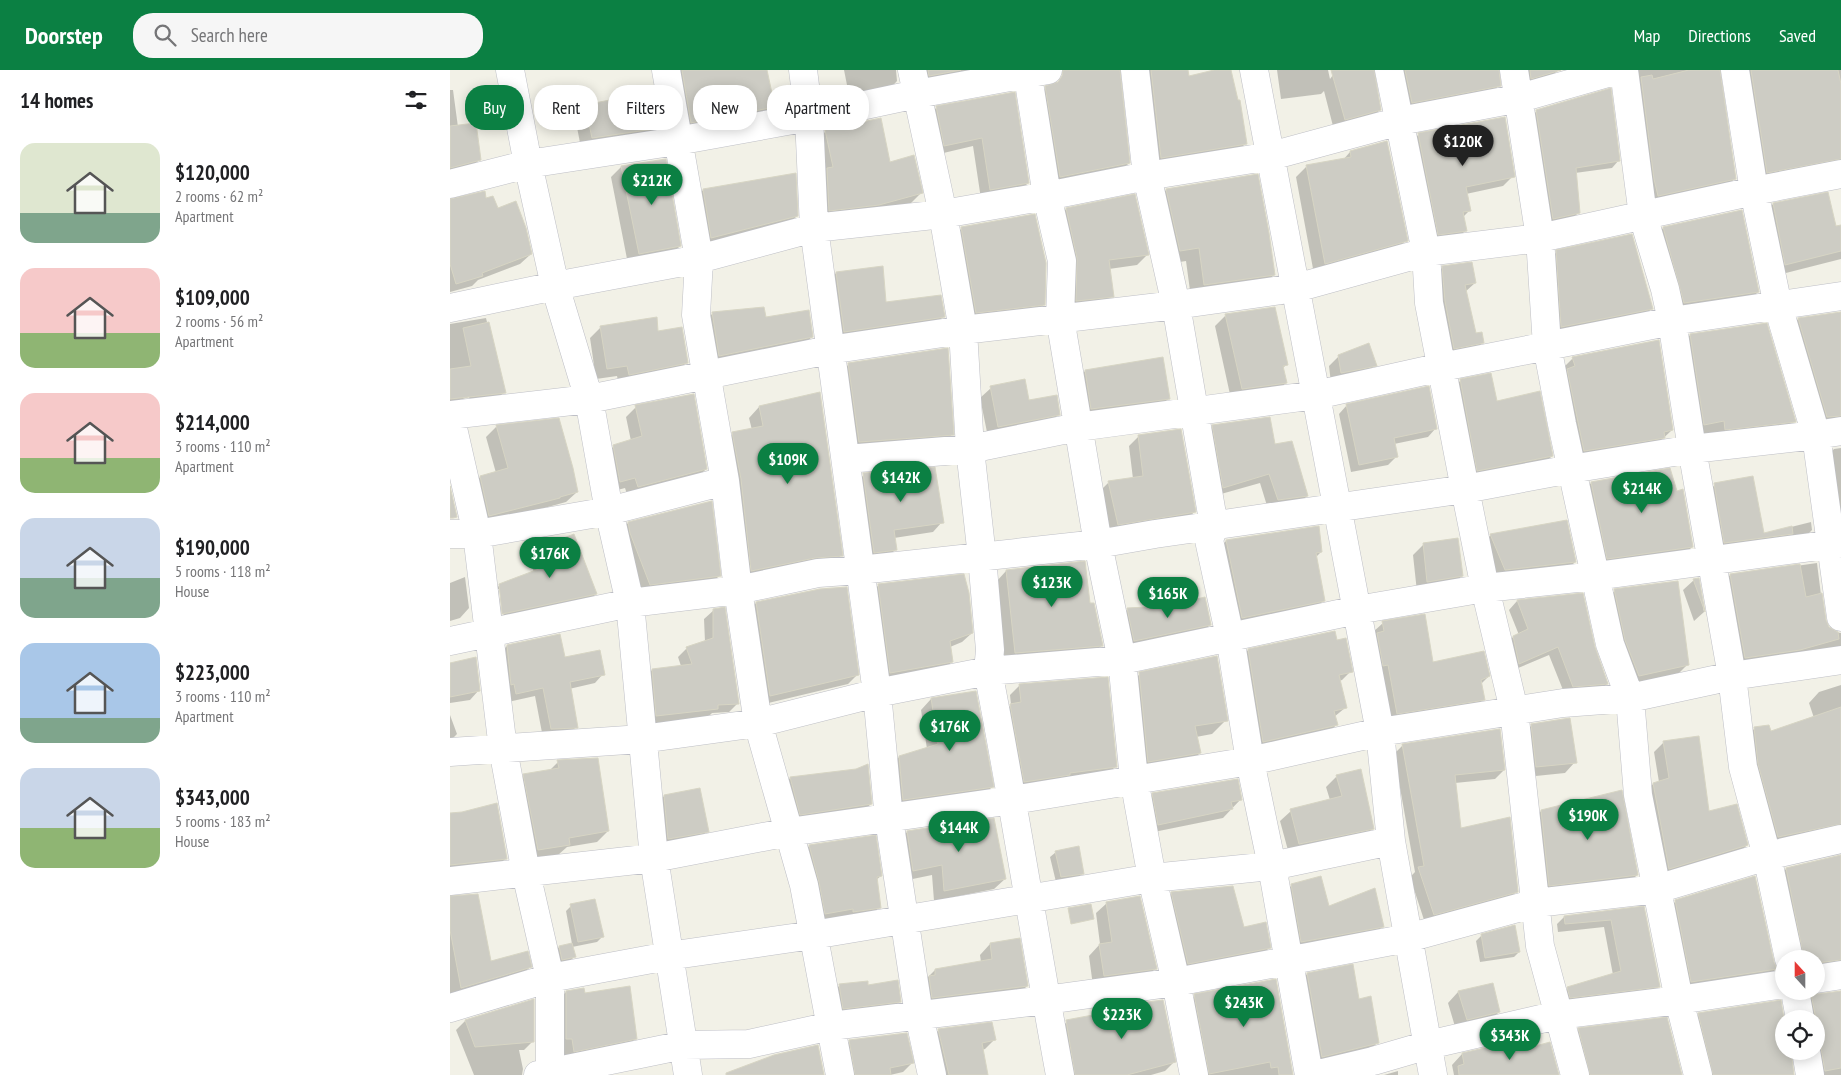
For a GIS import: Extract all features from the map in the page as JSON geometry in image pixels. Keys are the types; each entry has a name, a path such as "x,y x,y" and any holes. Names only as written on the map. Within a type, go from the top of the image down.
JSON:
{"street":[{"path":"510,70 528,164 555,286 589,398 630,604 654,858 688,1075"},
{"path":"666,70 699,259 696,315 725,481 738,590 758,723 804,885 840,1075"},
{"path":"803,70 805,85"},
{"path":"1135,70 1147,176 1176,305 1214,526 1209,540 1230,637 1250,761 1272,866 1309,1075"},
{"path":"1254,70 1380,732 1391,841 1433,1075"},
{"path":"1389,70 1426,252 1429,303 1464,489 1514,710 1540,946 1575,1075"},
{"path":"1514,70 1520,98 1540,238 1547,346 1571,469 1610,644 1630,698 1638,795 1679,1000 1698,1075"},
{"path":"450,308 699,259 814,228 942,214 1147,176 1271,156 1400,121 1520,98 1618,70"},
{"path":"1624,70 1643,216 1665,289 1672,321 1692,449 1732,676 1743,767 1767,856 1787,950"},
{"path":"1736,70 1754,191 1778,306 1829,433 1841,617"},
{"path":"869,97 915,82 1034,71 1047,196 1062,261 1060,318 1098,544 1122,660 1134,779 1152,878 1176,982 1194,1075"},
{"path":"915,82 963,330 970,449 990,650 988,671 1013,800 1060,1075"},
{"path":"450,184 528,164 677,141 767,125"},
{"path":"810,130 814,228 876,693 889,819 919,1015 932,1075"},
{"path":"1841,174 1540,238 1426,252 1296,288 1176,305 963,330 829,350 589,398 450,415 477,534 503,749 526,873 550,978 546,1074 684,1045 749,1044 831,1026 1176,982 1408,938 1536,903 1656,889 1767,856 1841,840"},
{"path":"846,459 970,449 1078,427 1195,413 1316,395 1442,367 1672,321 1841,296"},
{"path":"450,641 630,604 738,590 818,574 1098,544 1464,489 1692,449 1829,433"},
{"path":"450,534 477,534 610,511 725,481"},
{"path":"450,752 642,739 758,723 876,693 988,671 1122,660 1357,610 1485,588 1596,576 1836,543"},
{"path":"450,881 654,858 789,832 1013,800 1250,761 1380,732 1563,703 1630,698 1732,676 1841,660"},
{"path":"450,1008 550,978 668,956 812,935 1152,878 1272,866 1391,841"},
{"path":"1825,978 1841,975"},
{"path":"1314,1075 1428,1045 1558,1015 1679,1000 1775,985"},
{"path":"1808,1060 1810,1075"}],"building":[{"path":"682,70 767,70 770,85 767,85 767,109 757,110 757,85 693,85 693,123 691,123"},
{"path":"928,70 961,70 929,76"},
{"path":"1063,70 1120,70 1130,163 1060,177 1045,86 1058,82"},
{"path":"1151,70 1188,70 1189,76 1214,70 1231,70 1238,100 1240,100 1247,144 1161,158"},
{"path":"1331,70 1374,70 1381,110 1345,120"},
{"path":"1405,70 1499,70 1501,86 1412,103"},
{"path":"1530,70 1561,70 1531,79"},
{"path":"1689,70 1720,70 1736,179 1658,196 1654,179 1641,77 1652,75 1653,79"},
{"path":"1751,70 1838,70 1841,84 1841,159 1767,173"},
{"path":"1611,88 1620,161 1576,168 1580,213 1553,219 1536,110"},
{"path":"1015,92 1029,183 990,190 982,138 944,146 936,106"},
{"path":"608,100 608,130 646,130 592,138 590,130 598,130 598,102"},
{"path":"1505,117 1515,177 1466,187 1471,211 1463,212 1467,231 1438,235 1418,133"},
{"path":"881,118 890,162 914,155 923,193 879,205 829,211 827,168 833,167 825,130 869,130 869,121"},
{"path":"465,124 465,130 477,130 481,160 450,168 450,126"},
{"path":"1387,141 1408,241 1325,264 1306,165 1351,157 1350,151"},
{"path":"666,159 681,246 639,254 621,166"},
{"path":"796,173 798,216 711,238 703,189"},
{"path":"1258,174 1275,275 1204,285 1199,248 1180,251 1166,189"},
{"path":"485,191 486,198 493,196 498,208 516,201 526,228 532,254 482,273 483,276 456,284 450,264 450,199"},
{"path":"1828,192 1836,226 1841,225 1841,251 1785,265 1773,203"},
{"path":"1135,194 1149,255 1109,260 1114,297 1076,301 1077,258 1066,208"},
{"path":"1742,210 1759,292 1684,303 1663,227"},
{"path":"1035,214 1046,263 1045,305 976,313 961,227"},
{"path":"1632,234 1653,309 1561,327 1556,250"},
{"path":"1472,262 1476,283 1465,285 1476,333 1482,332 1484,343 1454,349 1445,301 1442,266"},
{"path":"883,266 886,302 941,295 945,317 844,332 836,272"},
{"path":"764,307 766,317 809,310 813,337 719,356 712,312"},
{"path":"1275,307 1288,365 1283,366 1287,383 1242,389 1225,314"},
{"path":"1841,312 1841,416 1827,417 1798,318"},
{"path":"657,317 658,331 682,327 688,363 629,375 627,366 607,369 600,326"},
{"path":"489,322 506,393 450,399 450,369 471,366 463,328"},
{"path":"1767,323 1796,422 1725,430 1724,421 1704,425 1690,334"},
{"path":"1659,340 1673,430 1664,432 1665,438 1584,451 1567,369 1575,366 1572,357"},
{"path":"1369,343 1377,366 1341,373 1338,355"},
{"path":"948,348 954,435 859,442 848,363"},
{"path":"1163,357 1170,399 1091,409 1085,370"},
{"path":"1491,373 1497,401 1540,391 1553,456 1477,471 1460,379"},
{"path":"1025,379 1029,400 1057,395 1060,415 998,427 990,386"},
{"path":"1429,386 1437,429 1394,438 1398,457 1359,465 1346,404"},
{"path":"820,392 843,556 815,558 751,571 741,479 732,432 763,426 759,406"},
{"path":"694,394 707,469 638,487 635,478 620,482 613,445 642,436 635,405"},
{"path":"1270,417 1275,444 1292,441 1308,496 1278,500 1269,474 1223,488 1212,425"},
{"path":"559,418 578,492 489,516 480,476 508,468 496,425"},
{"path":"1181,429 1196,512 1118,525 1108,481 1143,476 1138,435"},
{"path":"935,467 944,523 894,530 897,550 874,553 863,473"},
{"path":"1670,468 1677,491 1683,489 1693,547 1607,559 1591,482"},
{"path":"1753,476 1764,533 1792,526 1793,534 1724,543 1714,483"},
{"path":"450,486 457,517 453,518 450,518"},
{"path":"712,501 721,576 650,585 630,533 628,522"},
{"path":"1567,520 1576,562 1505,570 1490,534"},
{"path":"1319,526 1322,552 1316,553 1325,601 1242,618 1226,540"},
{"path":"574,534 597,594 502,614 499,584 544,567 537,548"},
{"path":"1458,538 1463,576 1427,582 1423,543"},
{"path":"1085,561 1090,603 1094,603 1103,646 1015,653 1006,570"},
{"path":"1800,564 1806,597 1822,593 1826,620 1829,627 1838,632 1839,639 1800,650 1745,658 1730,574"},
{"path":"964,574 969,593 973,633 950,641 953,662 890,673 878,584"},
{"path":"1699,578 1705,612 1693,579"},
{"path":"1678,581 1689,665 1639,676 1625,640 1614,589"},
{"path":"847,587 859,675 770,696 756,602 820,589"},
{"path":"1583,593 1595,647 1608,684 1573,687 1558,647 1519,664 1513,636 1528,629 1517,600"},
{"path":"1205,597 1211,625 1134,641 1127,608 1168,606"},
{"path":"725,607 739,704 718,705 718,709 656,716 652,669 692,664 686,647 713,638 713,609"},
{"path":"1425,614 1433,662 1484,651 1490,676 1481,680 1485,700 1397,714 1388,665 1383,666 1377,633 1384,631 1382,621"},
{"path":"1335,631 1337,640 1346,638 1353,672 1339,675 1347,708 1334,711 1338,725 1263,742 1248,649"},
{"path":"560,634 565,657 600,650 605,675 570,682 578,728 551,729 543,688 516,694 514,684 511,685 507,645"},
{"path":"1217,656 1228,721 1195,726 1201,753 1148,762 1139,672"},
{"path":"476,657 480,691 450,697 450,663"},
{"path":"1108,677 1117,767 1070,773 1070,775 1024,782 1010,704 1021,702 1019,684"},
{"path":"976,691 994,787 903,800 899,756 938,744 931,698"},
{"path":"1841,707 1841,824 1778,837 1758,764 1754,727 1769,725 1771,731"},
{"path":"1570,718 1577,763 1536,767 1531,724"},
{"path":"1500,729 1505,770 1455,775 1461,828 1510,817 1518,892 1434,915 1418,867 1424,866 1402,744"},
{"path":"1699,736 1709,811 1737,804 1748,845 1669,869 1653,783 1669,778 1663,741"},
{"path":"598,758 609,831 569,838 570,845 538,850 523,774 559,768 557,760"},
{"path":"868,764 872,804 800,815 790,777 856,769"},
{"path":"1361,769 1374,829 1299,844 1290,809 1342,796 1336,775"},
{"path":"1238,779 1242,800 1231,802 1233,809 1158,825 1152,793"},
{"path":"700,788 709,832 668,839 664,795"},
{"path":"1622,790 1638,875 1549,886 1541,810"},
{"path":"497,803 507,859 450,865 450,813 462,812"},
{"path":"994,818 1006,879 944,891 942,865 913,871 907,831"},
{"path":"876,835 882,876 877,877 881,908 853,912 853,909 825,914 809,845"},
{"path":"1079,846 1084,874 1061,877 1055,851"},
{"path":"1841,855 1841,960 1825,962 1825,950 1802,950 1786,868"},
{"path":"1321,876 1329,906 1375,888 1384,927 1301,942 1291,884"},
{"path":"1755,876 1775,969 1691,982 1675,900"},
{"path":"1233,886 1244,927 1266,922 1271,948 1188,964 1171,892"},
{"path":"478,894 491,961 528,951 532,967 461,988 450,930 450,896"},
{"path":"1140,896 1157,969 1104,976 1099,944 1112,942 1106,902"},
{"path":"595,899 604,937 578,942 570,904"},
{"path":"1091,904 1094,919 1071,924 1068,908"},
{"path":"1644,906 1660,987 1570,998 1567,987 1621,971 1611,920 1565,924 1564,916"},
{"path":"1515,925 1520,952 1485,958 1481,934"},
{"path":"1020,938 1028,986 932,998 929,976 935,975 935,969 992,959 990,943"},
{"path":"572,943 576,957 562,960 559,946"},
{"path":"1353,964 1359,999 1371,996 1379,1043 1322,1057 1307,973"},
{"path":"1276,979 1293,1075 1279,1075 1278,1067 1271,1068 1270,1062 1209,1074 1194,994"},
{"path":"898,980 901,1002 843,1009 839,984 868,981 868,985"},
{"path":"1493,983 1500,1012 1467,1020 1458,991"},
{"path":"630,986 637,1039 574,1052 572,1039 566,1039 566,991 584,988 585,993"},
{"path":"1841,991 1841,1068 1825,1071 1823,1060 1825,1060 1825,1010 1814,1010 1812,1000 1825,1000 1825,993"},
{"path":"534,999 534,1042 475,1047 465,1020"},
{"path":"1163,1000 1176,1062 1127,1075 1075,1075 1066,1020 1109,1012 1108,1007"},
{"path":"1781,1000 1783,1010 1775,1010 1775,1060 1792,1060 1794,1075 1713,1075 1698,1013"},
{"path":"1667,1017 1682,1075 1590,1075 1578,1028"},
{"path":"992,1022 996,1040 982,1043 988,1075 949,1075 938,1029"},
{"path":"907,1033 914,1063 890,1068 891,1075 855,1075 849,1040"},
{"path":"1550,1042 1559,1075 1459,1075 1458,1066 1464,1064 1462,1053 1507,1043 1510,1053"},
{"path":"818,1045 824,1075 726,1075 726,1073 774,1055"}]}
